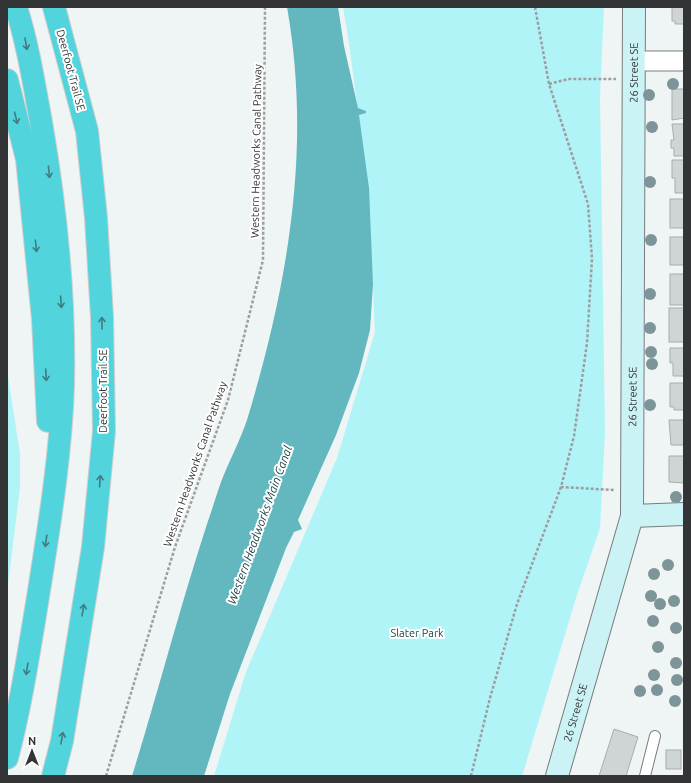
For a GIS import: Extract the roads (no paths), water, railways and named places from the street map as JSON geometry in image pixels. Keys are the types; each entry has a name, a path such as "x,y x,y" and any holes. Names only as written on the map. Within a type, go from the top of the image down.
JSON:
{"highway":[{"path":"7,758 26,676 52,502 62,385 62,311 58,246 48,165 25,36 16,7"},
{"name":"Deerfoot Trail SE","path":"53,776 62,741 93,546 104,431 102,317 96,218 87,131 54,7"},
{"path":"67,7 87,131"},
{"path":"7,80 27,159 43,319 52,502"}],"street":[{"name":"26 Street SE","path":"557,776 632,516 634,7"},
{"path":"634,61 684,61"},
{"path":"632,516 684,514"}],"lane":[{"path":"645,776 655,736"}],"water":[{"name":"Western Headworks Main Canal","path":"287,7 338,7 344,46 358,108 366,111 366,113 359,115 369,188 373,284 370,330 359,373 336,435 298,520 302,529 294,532 286,548 230,694 204,776 132,776 207,524 221,482 247,420 262,369 274,318 292,215 296,164 297,112 294,60"}],"park label":[{"name":"Slater Park","path":"417,633"}]}
